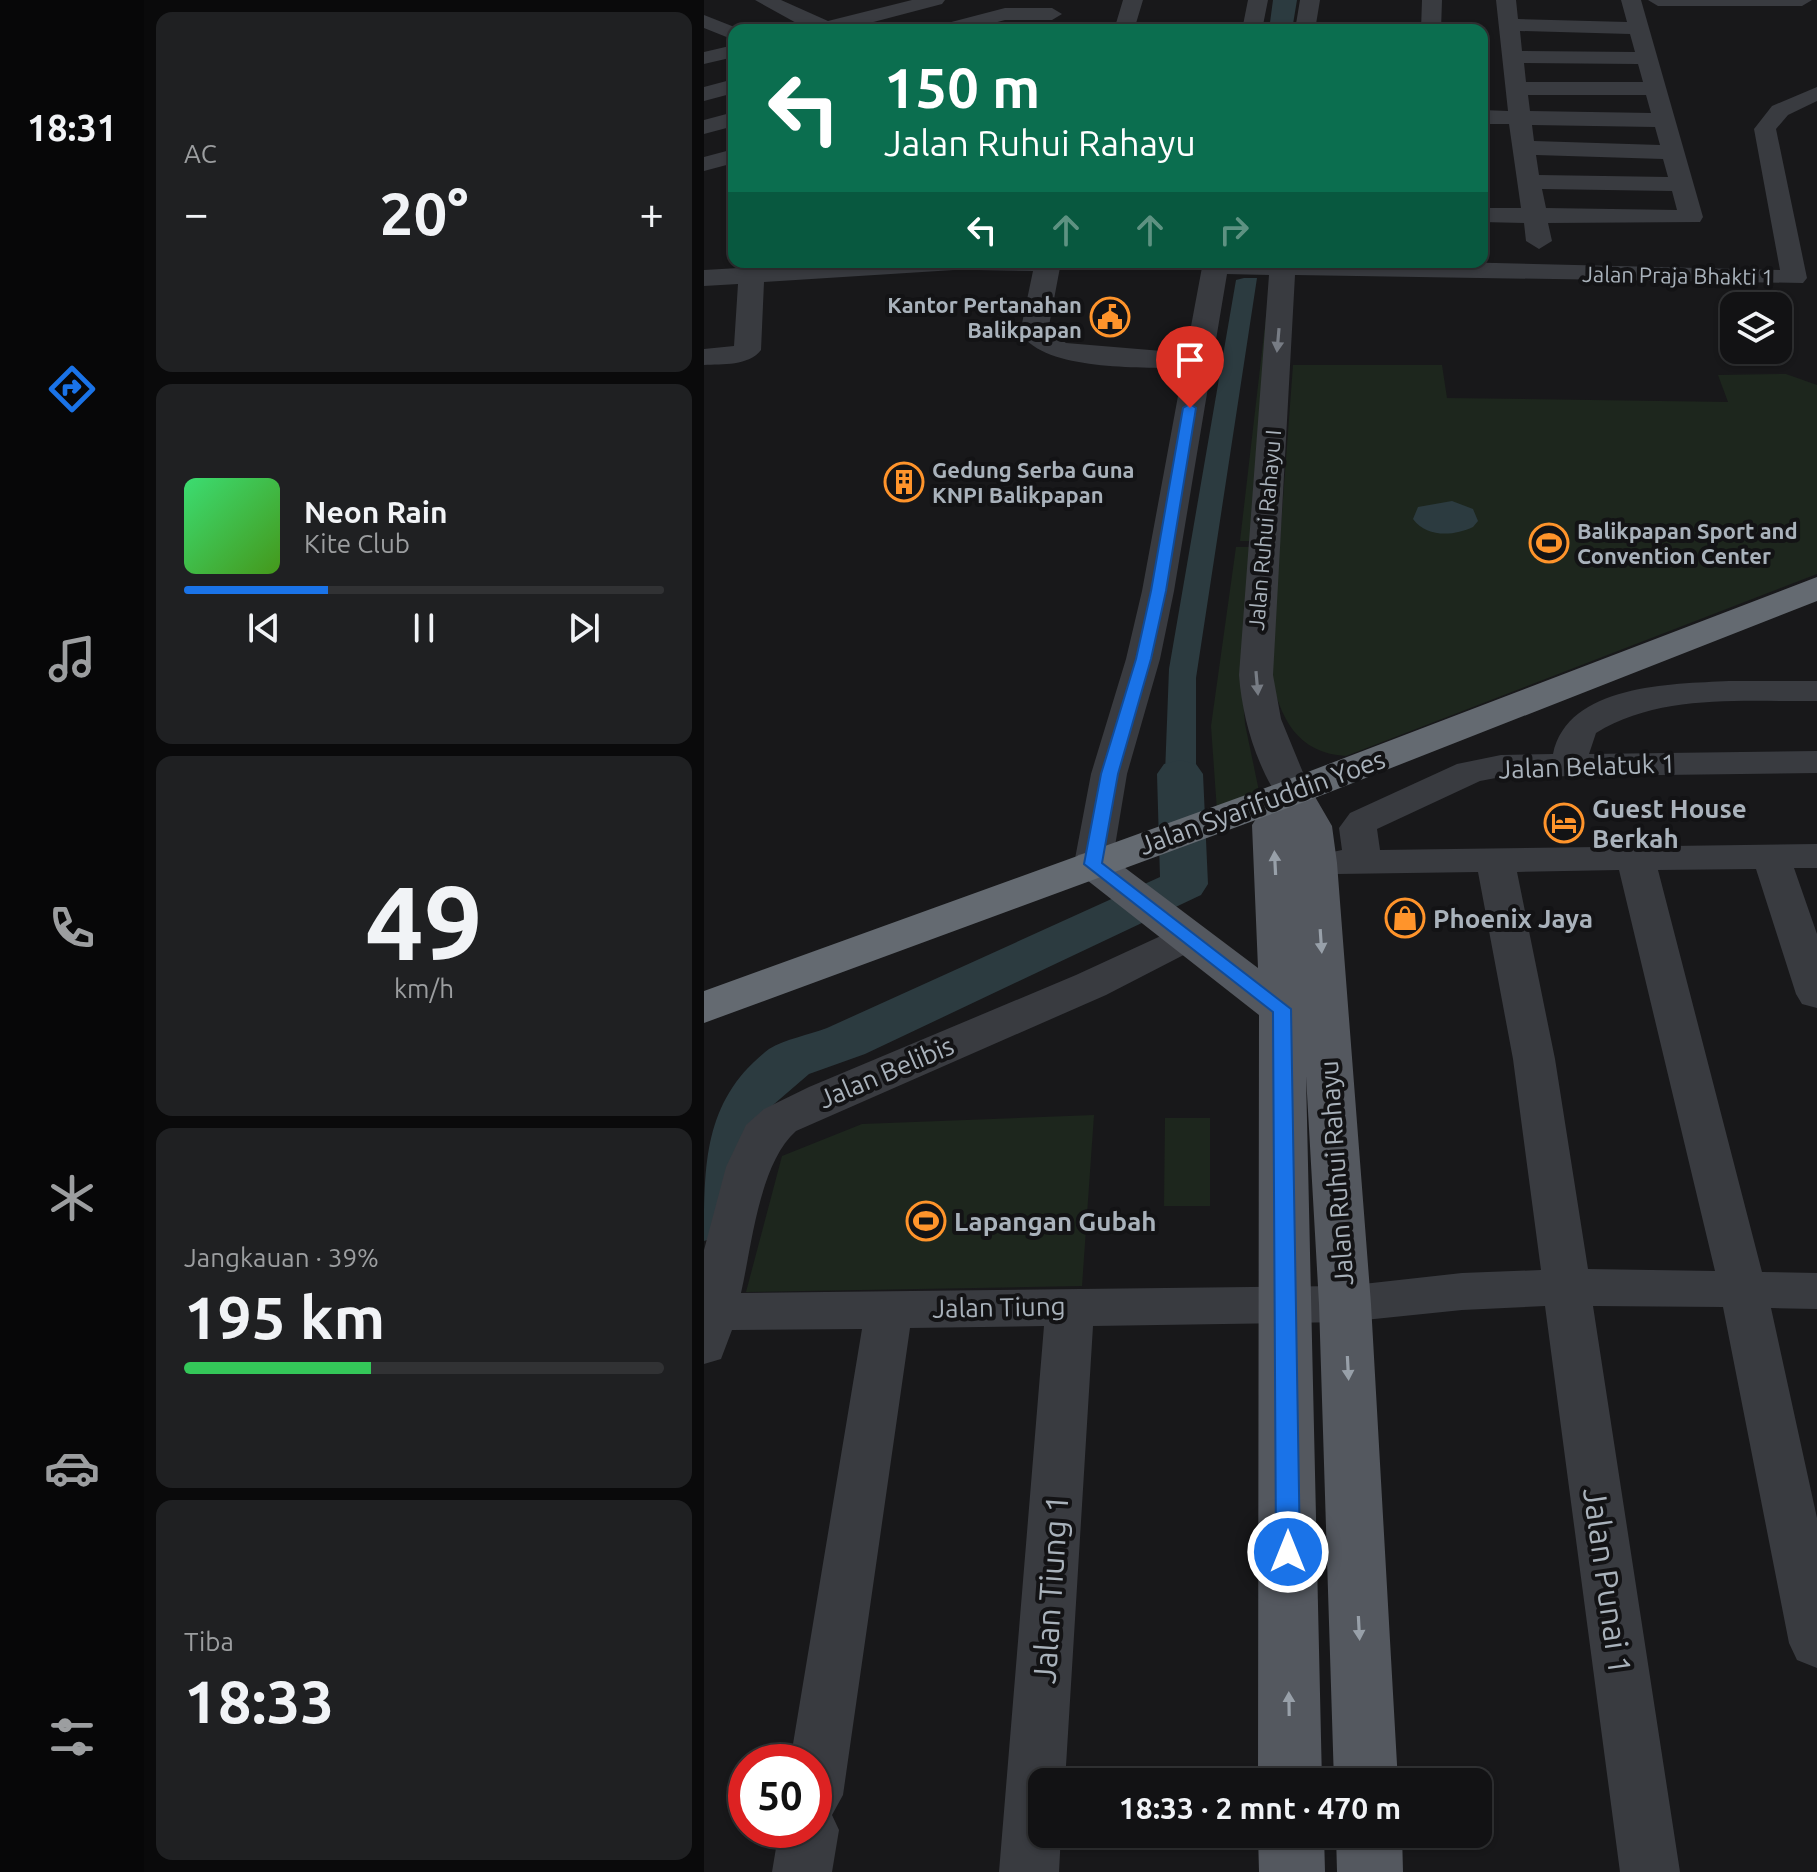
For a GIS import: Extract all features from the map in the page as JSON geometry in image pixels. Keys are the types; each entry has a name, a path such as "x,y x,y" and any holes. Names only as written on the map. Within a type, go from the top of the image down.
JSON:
{"highway":[{"name":"Jalan Syarifuddin Yoes","path":"704,1008 1105,873 1148,844 1293,792 1817,588"}],"main road":[{"name":"Jalan Ruhui Rahayu","path":"1293,792 1311,826 1340,862 1345,1304 1365,1768"},
{"name":"Jalan Ruhui Rahayu","path":"1290,1768 1282,1009 1273,825 1293,792"},
{"path":"1105,873 1282,1009"},
{"path":"1291,1848 1292,1872"},
{"path":"1369,1848 1370,1872"}],"street":[{"path":"765,0 815,24"},
{"path":"860,0 891,12"},
{"path":"844,24 935,0"},
{"path":"1126,24 1133,0"},
{"path":"1253,24 1258,0"},
{"path":"1306,24 1310,0"},
{"path":"1431,24 1432,0"},
{"path":"1506,0 1532,215 1546,272"},
{"path":"1631,0 1680,184 1712,276"},
{"path":"1658,0 1802,0"},
{"path":"706,9 728,29"},
{"path":"966,24 1005,14 1052,15"},
{"path":"1510,28 1638,30"},
{"path":"704,58 728,52"},
{"path":"1513,57 1645,58"},
{"path":"704,94 728,88"},
{"path":"1516,88 1654,89"},
{"name":"Jalan Praja Bhakti 1","path":"1476,268 1794,278 1765,129 1770,118 1785,107 1817,94"},
{"path":"1488,117 1664,120"},
{"path":"704,127 728,121"},
{"path":"1523,148 1672,152"},
{"path":"704,164 728,158"},
{"path":"1528,182 1680,184"},
{"path":"1488,215 1532,215 1622,235 1698,235"},
{"path":"1622,235 1633,274"},
{"path":"704,278 752,268 747,350 739,354 704,357"},
{"path":"1047,268 1034,333 1048,345 1061,351 1196,362"},
{"path":"1105,873 1109,774 1143,659 1158,591 1196,362 1220,268"},
{"name":"Jalan Ruhui Rahayu I","path":"1277,268 1266,543 1255,659 1258,698 1293,792"},
{"path":"1569,765 1575,737 1582,725 1633,703 1698,693 1817,691"},
{"name":"Jalan Belatuk 1","path":"1340,862 1363,821 1470,772 1501,766 1817,762"},
{"path":"1635,856 1743,1290 1817,1643"},
{"path":"1771,856 1817,994"},
{"path":"1340,862 1817,856"},
{"name":"Jalan Punai 1","path":"1495,858 1534,1059 1650,1872"},
{"name":"Jalan Belibis","path":"707,1324 748,1167 762,1136 780,1120 1091,985 1178,928"},
{"name":"Jalan Tiung","path":"707,1324 889,1309 1345,1304 1402,1295 1568,1290 1817,1291"},
{"name":"Jalan Tiung 1","path":"1029,1872 1070,1306"},
{"path":"822,1744 889,1309"},
{"path":"802,1872 806,1848"}],"shaded area":[{"path":"1273,0 1297,0 1293,24 1270,24"},
{"path":"1257,278 1196,678 1196,775 1165,774 1169,669 1236,280"},
{"path":"1270,282 1259,541 1240,541"},
{"name":"Balikpapan Sport and Convention Center","path":"1293,365 1442,365 1447,398 1728,402 1718,375 1786,374 1817,385 1817,574 1346,756 1315,748 1293,730 1279,705 1270,674"},
{"path":"1452,501 1473,509 1478,521 1473,527 1441,534 1426,530 1413,519 1418,507"},
{"path":"1236,547 1258,547 1242,688 1245,724 1259,791 1217,811 1211,726"},
{"name":"Lapangan Gubah","path":"1094,1115 1082,1286 746,1292 782,1156 862,1124"},
{"path":"1165,1118 1210,1118 1210,1206 1164,1206"}],"waterway":[{"path":"704,1220 749,1096 790,1061 846,1041 1184,884 1180,774"}],"place":[{"name":"Kantor Pertanahan Balikpapan","path":"1110,317"},
{"name":"Gedung Serba Guna KNPI Balikpapan","path":"904,482"},
{"name":"Balikpapan Sport and Convention Center","path":"1549,543"},
{"name":"Guest House Berkah","path":"1564,823"},
{"name":"Phoenix Jaya","path":"1405,918"},
{"name":"Lapangan Gubah","path":"926,1221"}],"route":[{"path":"1190,408 1158,591 1139,675 1109,774 1093,864 1282,1009 1288,1552"}]}
